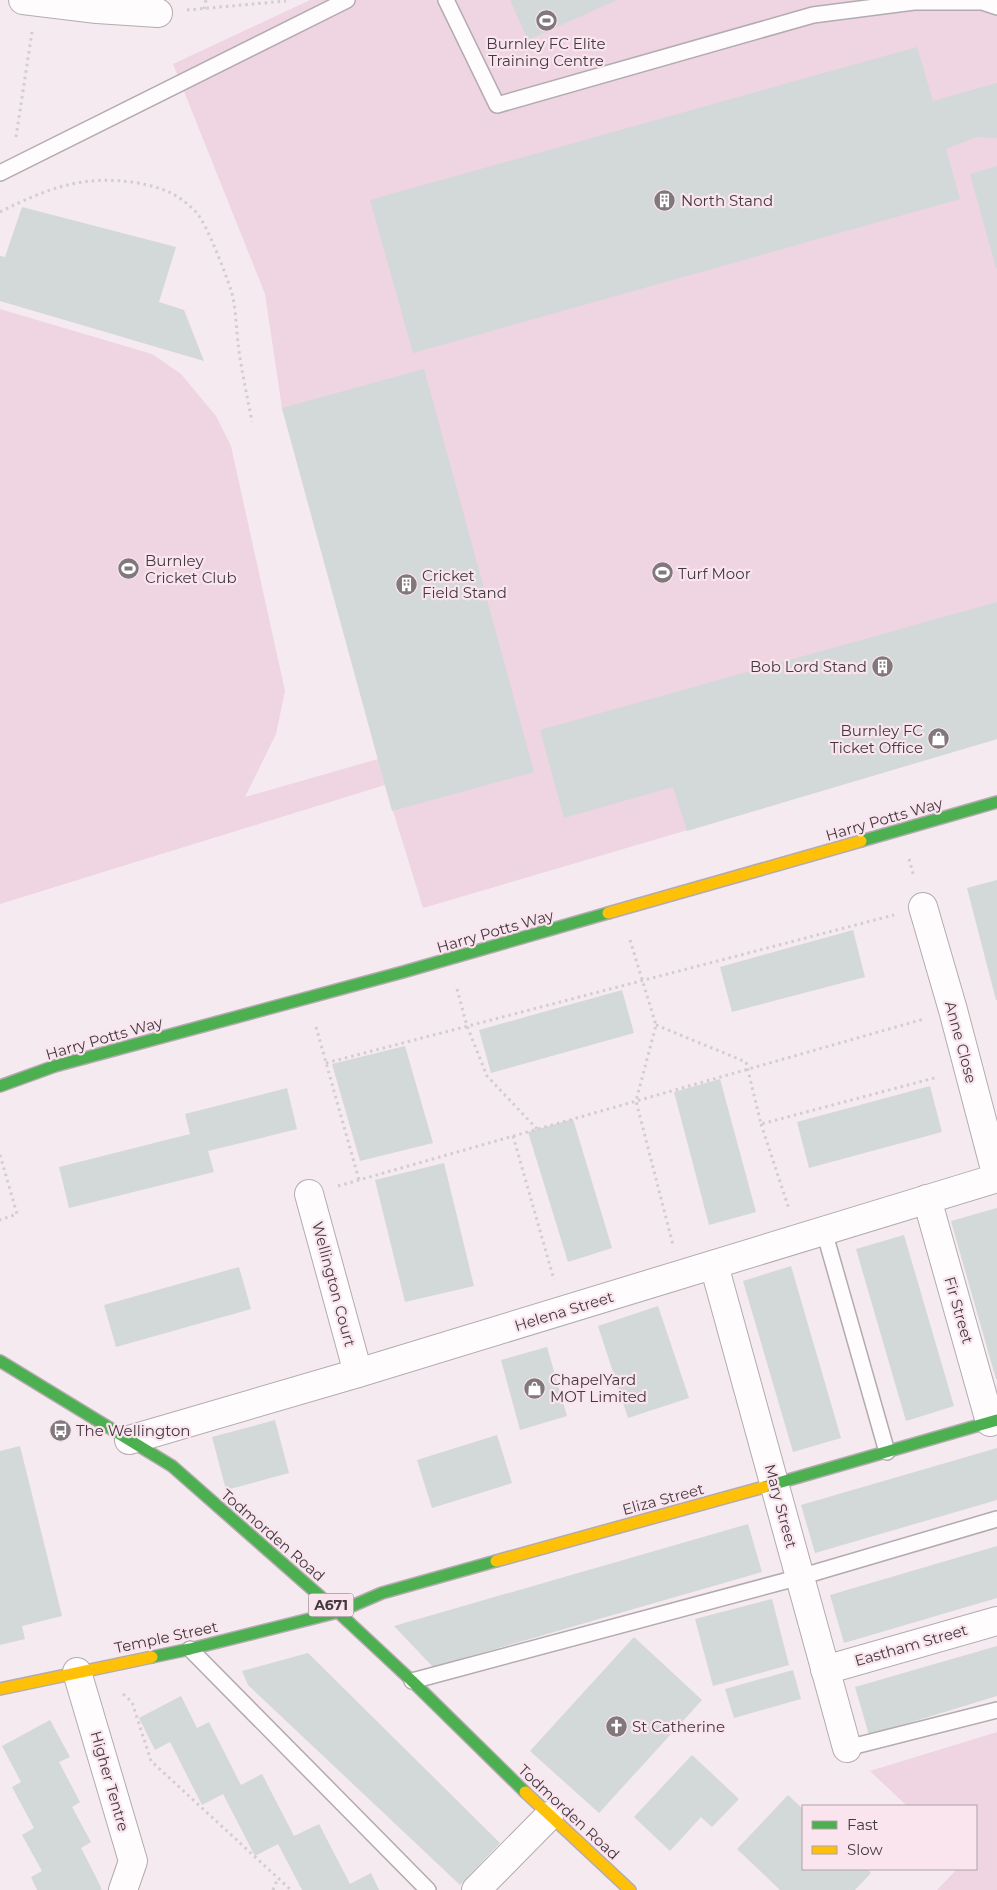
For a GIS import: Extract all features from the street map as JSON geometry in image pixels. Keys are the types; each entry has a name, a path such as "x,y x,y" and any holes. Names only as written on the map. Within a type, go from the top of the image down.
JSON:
{"main road":[{"name":"Harry Potts Way","path":"0,1086 55,1066 448,960 997,802"},
{"name":"Todmorden Road","path":"3,1368 172,1466 338,1612 412,1681 549,1816 630,1890"},
{"name":"Eliza Street","path":"338,1612 382,1593 994,1421"},
{"name":"Temple Street","path":"0,1690 190,1649 338,1612"}],"street":[{"path":"30,1 97,9 158,13"},
{"name":"Anne Close","path":"922,907 953,1010 997,1177"},
{"name":"Helena Street","path":"129,1440 358,1374 997,1177"},
{"name":"Wellington Court","path":"309,1194 358,1374"},
{"name":"Fir Street","path":"927,1199 994,1421"},
{"name":"Mary Street","path":"714,1265 847,1748"},
{"name":"Eastham Street","path":"825,1670 997,1621"},
{"name":"Higher Tentre","path":"86,1670 133,1861 123,1890"},
{"path":"476,1890 549,1816"}],"lane":[{"path":"0,173 348,0"},
{"path":"446,0 496,105 813,16 914,2 982,2 997,7"},
{"path":"811,1235 887,1452"},
{"path":"412,1681 800,1577 997,1519"},
{"path":"190,1649 428,1890"},
{"path":"847,1748 997,1710"}],"path":[{"path":"204,8 206,0"},
{"path":"16,137 30,1"},
{"path":"158,13 287,1"},
{"path":"0,212 41,193 67,184 93,180 121,180 174,193 196,212 215,249 231,292 241,368 252,422"},
{"path":"326,1063 922,907 902,829"},
{"path":"622,910 656,1025 636,1101 681,1275"},
{"path":"448,960 467,1026 487,1076 537,1129"},
{"path":"308,998 360,1180"},
{"path":"309,1194 953,1010"},
{"path":"656,1025 746,1062 761,1124 811,1235"},
{"path":"761,1124 968,1069"},
{"path":"513,1136 563,1311"},
{"path":"0,1155 16,1214 0,1220"},
{"path":"86,1670 132,1702 151,1761 291,1890"},
{"path":"273,1890 278,1878"}],"shaded area":[{"name":"Turf Moor","path":"310,0 997,0 997,739 423,908 385,785 0,904 0,309 152,354 181,374 216,416 231,446 285,691 276,734 245,797 378,759 282,408 265,294 173,64"},
{"path":"997,1732 997,1890 937,1890 956,1870 977,1870 977,1805 906,1805 870,1771"}],"building":[{"name":"Burnley FC Elite Training Centre","path":"510,0 617,0 528,40"},
{"name":"North Stand","path":"917,47 933,101 997,83 997,138 977,137 946,149 960,199 413,353 370,200"},
{"path":"997,166 997,268 996,268 970,174"},
{"path":"22,207 176,247 159,302 184,310 204,361 0,301 0,256 5,257"},
{"name":"Cricket Field Stand","path":"424,369 534,772 392,811 282,408"},
{"name":"Bob Lord Stand","path":"997,602 997,739 687,831 673,787 564,818 540,730"},
{"path":"997,880 997,1000 996,1000 967,888"},
{"path":"853,930 865,977 732,1012 720,967"},
{"path":"622,990 634,1033 491,1073 479,1030"},
{"path":"405,1046 433,1143 360,1161 332,1064"},
{"path":"720,1079 756,1212 709,1225 674,1092"},
{"path":"930,1086 942,1132 809,1168 797,1122"},
{"path":"287,1088 297,1129 208,1151 214,1172 69,1208 59,1167 190,1134 185,1114"},
{"path":"573,1119 612,1248 568,1262 528,1132"},
{"path":"444,1163 474,1286 405,1302 375,1180"},
{"path":"997,1208 997,1379 996,1379 951,1221"},
{"path":"904,1235 954,1406 906,1421 856,1249"},
{"path":"791,1266 841,1438 793,1452 743,1281"},
{"path":"239,1267 251,1309 116,1347 104,1305"},
{"path":"658,1306 689,1398 628,1418 598,1326"},
{"name":"ChapelYard MOT Limited","path":"547,1347 567,1416 520,1430 501,1360"},
{"path":"275,1420 289,1473 226,1490 212,1437"},
{"path":"497,1435 512,1483 432,1508 417,1460"},
{"path":"20,1446 62,1616 22,1626 25,1639 0,1645 0,1451"},
{"path":"997,1448 997,1500 815,1553 801,1505"},
{"path":"748,1524 762,1572 433,1667 394,1626"},
{"path":"997,1546 997,1598 844,1643 830,1595"},
{"path":"772,1599 789,1665 713,1686 695,1619"},
{"name":"St Catherine","path":"634,1637 702,1700 599,1813 530,1751"},
{"path":"997,1646 997,1696 869,1735 855,1687"},
{"path":"308,1653 500,1843 460,1885 248,1685 242,1671"},
{"path":"793,1670 801,1699 734,1718 725,1689"},
{"path":"181,1696 197,1728 209,1722 241,1785 262,1774 294,1836 319,1824 350,1884 371,1873 379,1890 302,1890 278,1844 255,1856 223,1794 202,1805 170,1742 155,1750 139,1718"},
{"path":"50,1720 70,1757 59,1762 80,1802 72,1807 91,1842 81,1848 102,1889 100,1890 37,1890 31,1877 42,1871 22,1835 34,1828 12,1787 21,1782 2,1746"},
{"path":"692,1755 739,1799 712,1827 701,1817 670,1851 634,1817"},
{"path":"788,1795 802,1808 802,1870 868,1870 871,1873 855,1890 780,1890 737,1849"}],"traffic: fast":[{"path":"861,841 997,802"},
{"path":"0,1086 55,1066 403,972 608,913"},
{"path":"0,1361 172,1466 338,1612 412,1681 525,1792"},
{"path":"764,1487 997,1420"},
{"path":"152,1657 338,1612 382,1593 496,1561"}],"traffic: slow":[{"path":"608,913 861,841"},
{"path":"496,1561 764,1487"},
{"path":"0,1689 152,1657"},
{"path":"525,1792 630,1890"}],"place":[{"name":"Burnley FC Elite Training Centre","path":"546,20"},
{"name":"North Stand","path":"665,200"},
{"name":"Burnley Cricket Club","path":"129,569"},
{"name":"Turf Moor","path":"662,573"},
{"name":"Cricket Field Stand","path":"406,584"},
{"name":"Bob Lord Stand","path":"883,666"},
{"name":"Burnley FC Ticket Office","path":"939,739"},
{"name":"ChapelYard MOT Limited","path":"534,1388"},
{"name":"The Wellington","path":"60,1430"},
{"name":"St Catherine","path":"616,1726"}]}
